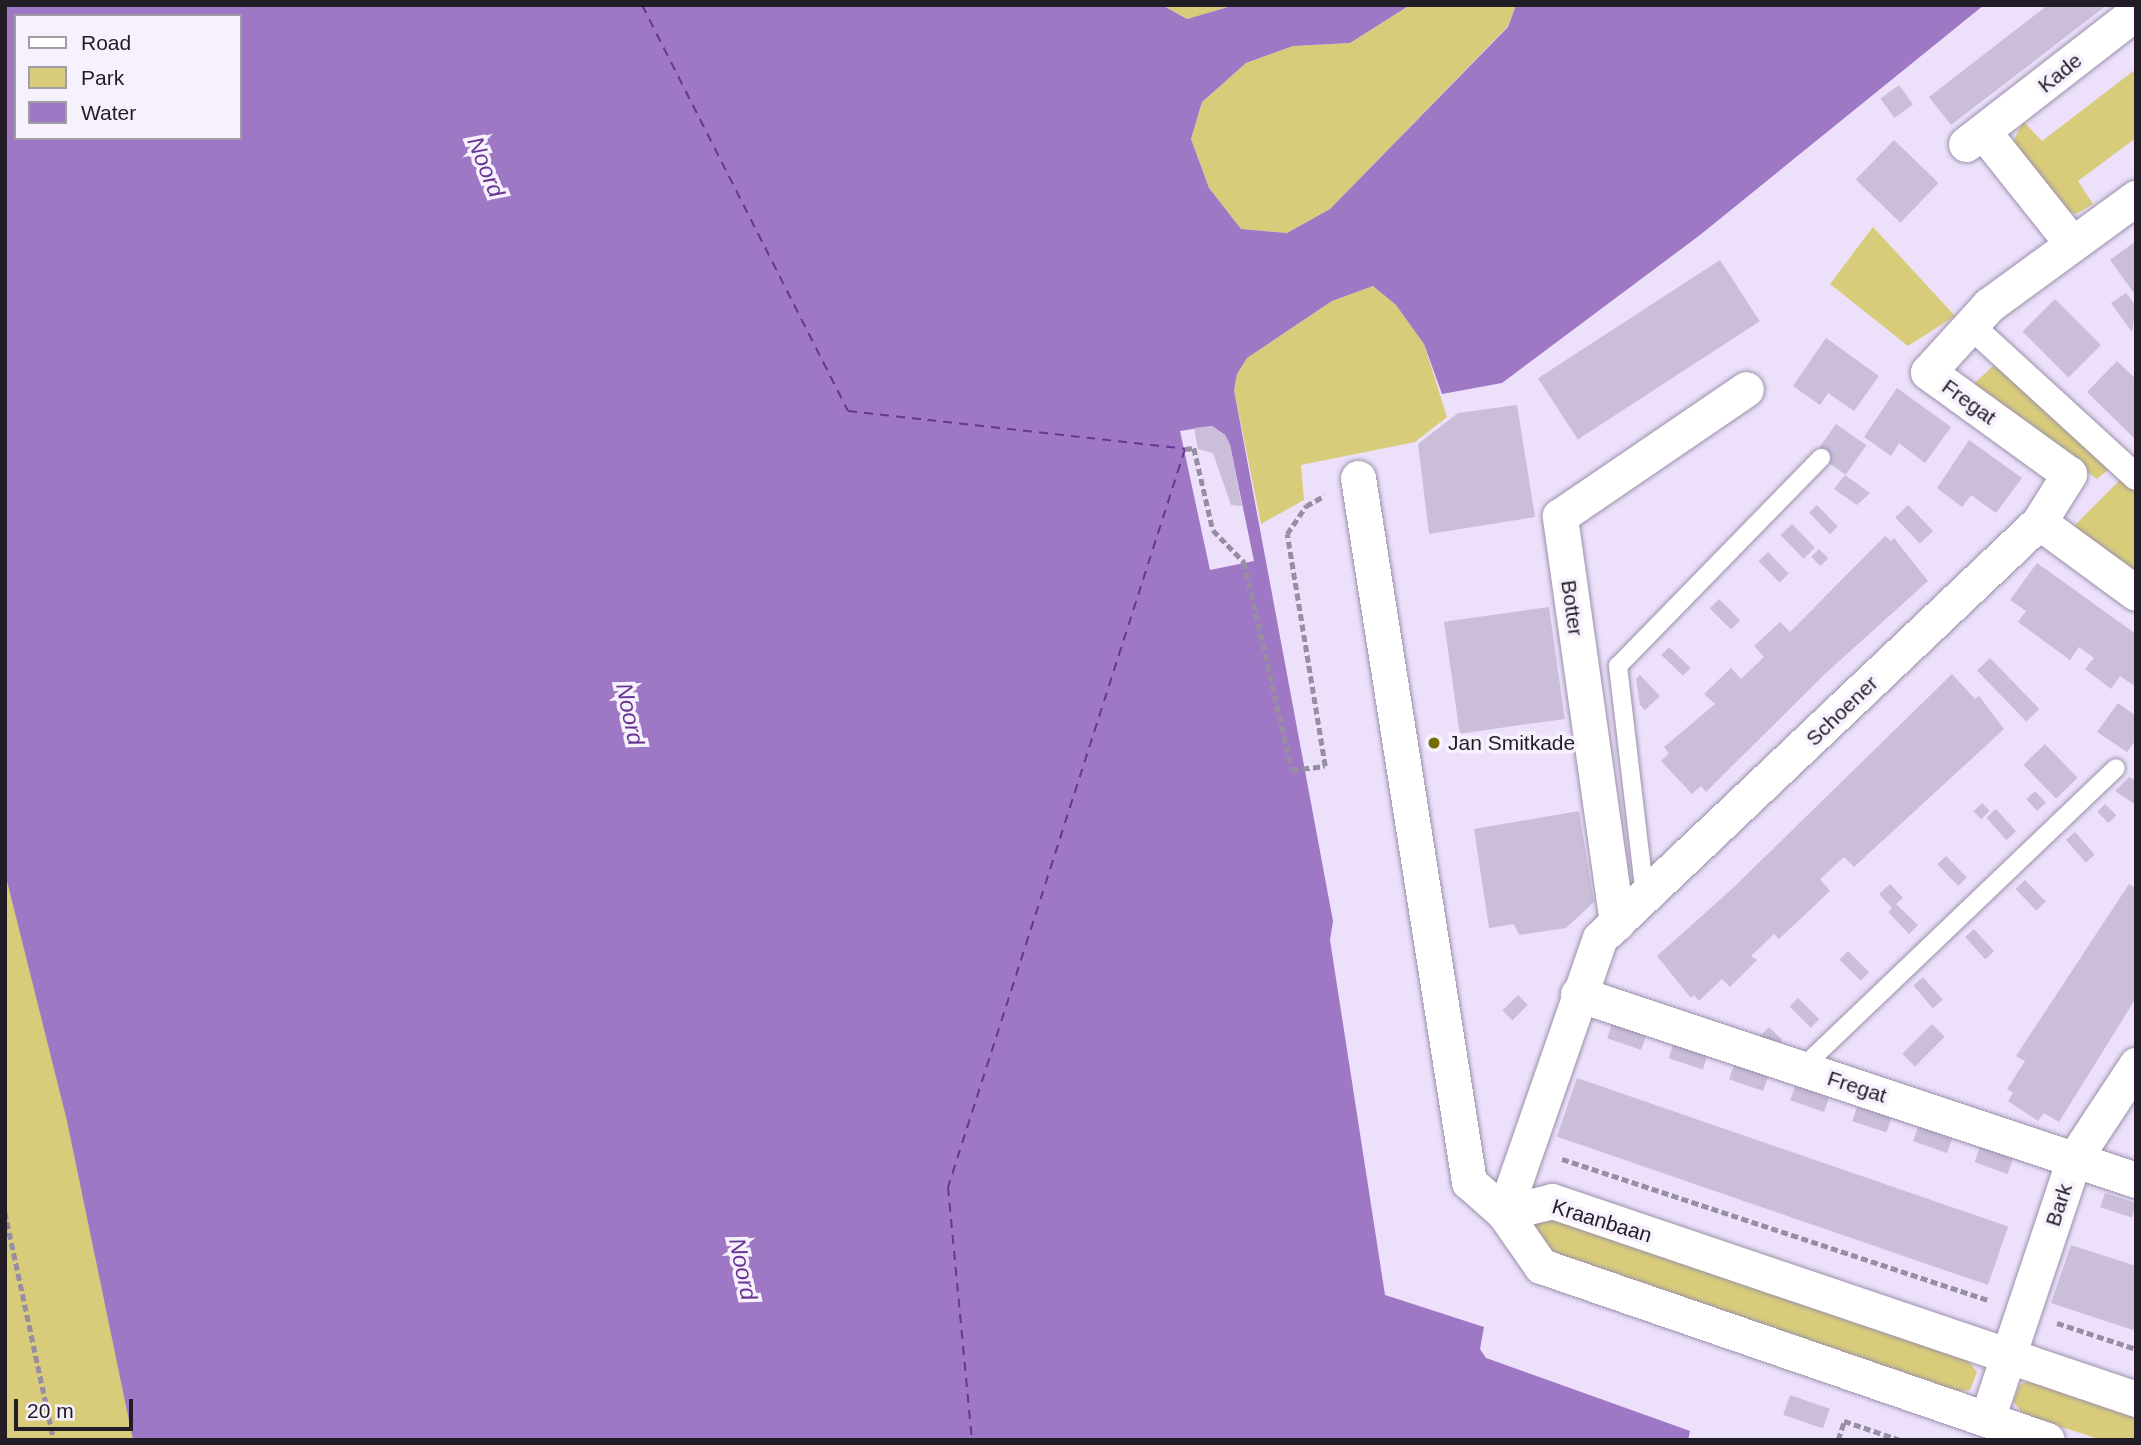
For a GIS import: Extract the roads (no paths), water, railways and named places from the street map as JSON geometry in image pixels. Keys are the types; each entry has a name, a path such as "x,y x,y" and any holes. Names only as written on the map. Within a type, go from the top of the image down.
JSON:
{"street":[{"name":"Kade","path":"2071,242 1975,139 2136,12"},
{"path":"2136,198 2071,242 1969,324 2136,477"},
{"name":"Fregat","path":"1969,324 1928,372 2069,474 2039,522"},
{"name":"Botter","path":"1617,923 1560,516 1746,389"},
{"path":"1358,478 1469,1182 1504,1213 1541,1266 2047,1440"},
{"path":"2039,522 2136,593"},
{"name":"Schoener","path":"1504,1213 1578,994 1600,938 1645,899 2039,522"},
{"name":"Fregat","path":"1578,994 2136,1180"},
{"name":"Bark","path":"2009,1357 2074,1159 2136,1065"},
{"name":"Kraanbaan","path":"1504,1213 1552,1202 2136,1399"},
{"path":"1987,1419 2009,1357"}],"lane":[{"path":"1645,899 1618,666 1821,458"},
{"path":"1802,1068 2116,768"}],"water":[{"name":"Noord","path":"5,5 1162,5 1187,19 1235,5 1410,5 1350,43 1293,46 1246,63 1202,102 1191,139 1209,188 1241,229 1287,233 1330,209 1508,27 1516,5 1984,5 1700,235 1502,383 1442,394 1424,344 1396,305 1373,286 1332,301 1247,358 1237,374 1234,390 1333,921 1330,940 1385,1295 1484,1327 1480,1349 1486,1358 1690,1431 1688,1440 133,1440 67,1121 5,873"}],"place":[{"name":"Jan Smitkade","path":"1434,743"}]}
